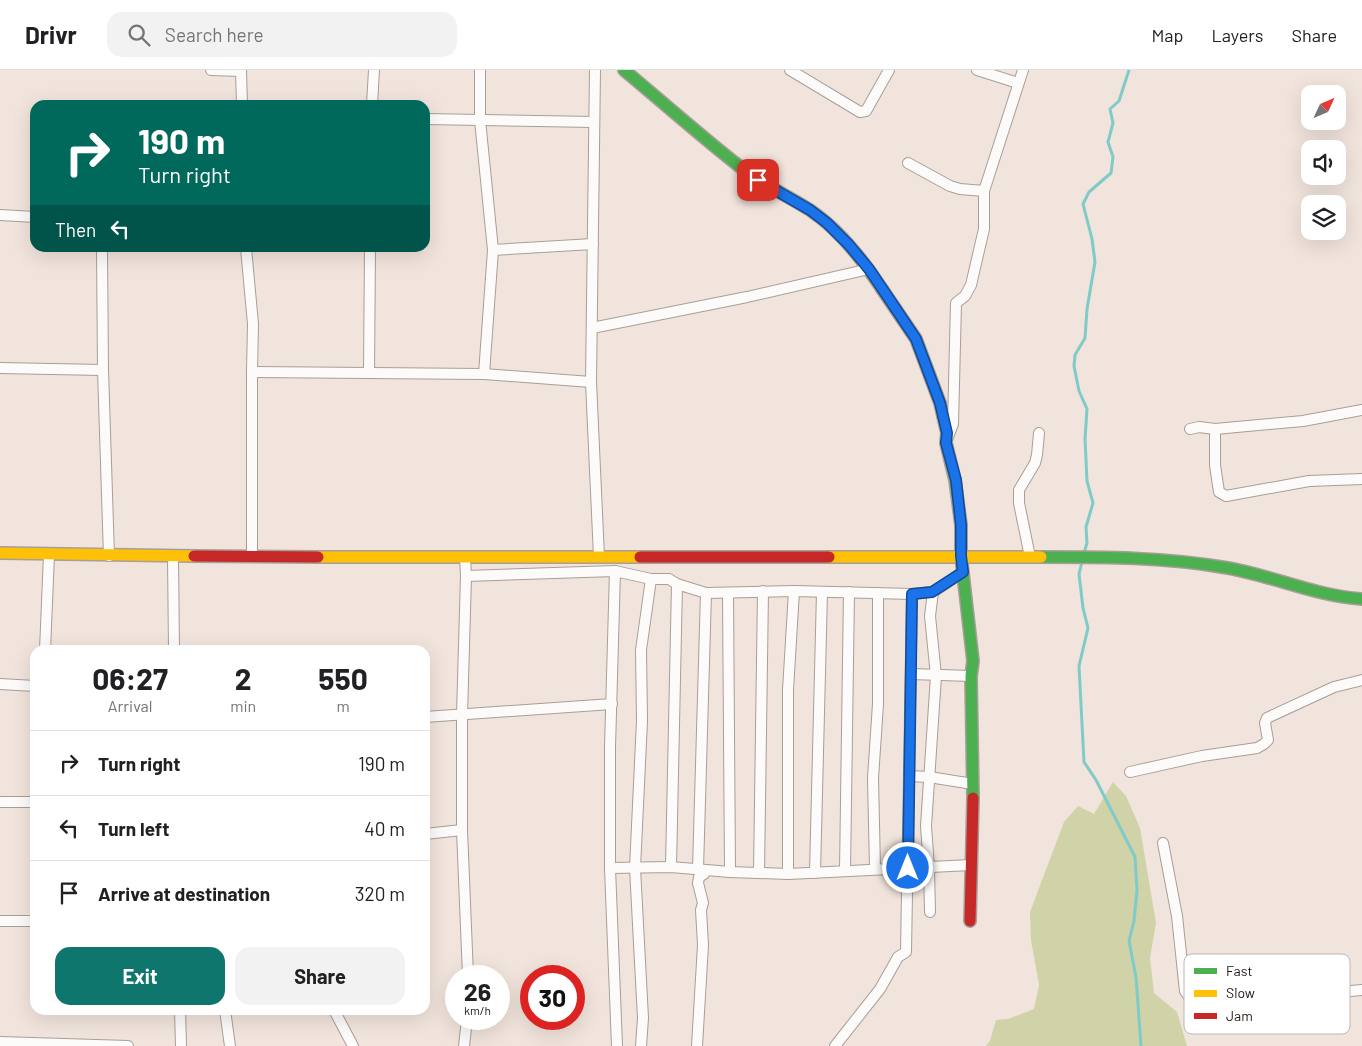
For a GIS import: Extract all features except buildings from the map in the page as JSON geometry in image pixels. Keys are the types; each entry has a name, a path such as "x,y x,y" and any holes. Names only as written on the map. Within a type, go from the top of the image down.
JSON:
{"main road":[{"path":"624,70 730,159 758,180 810,210 827,223 869,269 916,339 940,403 947,433 946,443 956,480 961,525 961,556 973,661 971,676 973,784 970,921"},
{"path":"0,553 173,557 1136,557 1196,563 1255,574 1342,597 1361,599"}],"street":[{"path":"211,70 242,70 242,100"},
{"path":"372,100 374,70"},
{"path":"480,70 480,120 492,250 484,374"},
{"path":"595,70 591,382 599,557"},
{"path":"790,70 860,112 866,111 889,70"},
{"path":"977,70 1018,84"},
{"path":"946,443 953,424 956,303 969,291 971,285 984,230 984,191 1023,70"},
{"path":"430,119 594,122"},
{"path":"908,163 960,190 984,191"},
{"path":"0,215 30,217"},
{"path":"492,250 593,244"},
{"path":"102,252 108,556"},
{"path":"246,252 253,324 252,557"},
{"path":"368,372 370,252"},
{"path":"592,328 869,269"},
{"path":"0,368 103,370"},
{"path":"252,372 484,374 591,382"},
{"path":"1190,429 1199,427 1215,429 1303,421 1362,410"},
{"path":"1215,429 1215,464 1219,492 1226,496 1309,480 1362,479"},
{"path":"1030,557 1019,503 1019,490 1035,463 1038,433"},
{"path":"46,645 50,555"},
{"path":"173,557 174,645"},
{"path":"465,557 462,830 468,965"},
{"path":"466,576 615,571 651,579 669,579 677,584 706,592 794,591 912,594 932,592 963,572"},
{"path":"615,571 610,747 610,868 617,1046"},
{"path":"642,1046 643,1018 634,868 642,721 641,650 651,579"},
{"path":"671,867 677,584"},
{"path":"758,872 763,591"},
{"path":"788,874 788,690 794,591"},
{"path":"698,869 706,592"},
{"path":"815,873 822,592"},
{"path":"845,871 849,592"},
{"path":"930,912 930,868 926,826 936,676 930,616 932,592"},
{"path":"728,593 730,872"},
{"path":"875,869 873,778 878,704 878,593"},
{"path":"835,1046 880,989 898,957 906,952 912,594"},
{"path":"911,674 971,676"},
{"path":"1130,772 1202,756 1257,748 1268,740 1265,723 1267,718 1334,687 1362,680"},
{"path":"0,684 30,686"},
{"path":"430,717 612,704"},
{"path":"909,776 973,784"},
{"path":"0,802 30,802"},
{"path":"430,833 462,830"},
{"path":"1164,842 1177,916 1184,982"},
{"path":"610,868 671,867 788,874 971,865"},
{"path":"698,869 704,874 699,877 698,883 703,903 701,910 703,945 698,1046"},
{"path":"0,921 30,921"},
{"path":"180,1015 180,1046"},
{"path":"226,1015 230,1046"},
{"path":"337,1015 353,1046"},
{"path":"464,1046 466,1030"},
{"path":"0,1042 128,1046"}],"green space":[{"path":"1113,782 1126,796 1140,828 1156,923 1150,958 1154,993 1177,1012 1187,1046 986,1046 990,1041 996,1020 1008,1019 1034,1009 1039,985 1031,940 1030,912 1064,822 1078,806 1094,814"}],"waterway":[{"path":"1084,553 1087,543 1086,527 1093,503 1087,481 1085,439 1087,409 1079,391 1074,366 1075,355 1085,338 1087,309 1095,262 1092,239 1083,204 1089,192 1111,173 1113,157 1108,142 1113,123 1110,109 1119,101 1129,70"},
{"path":"1082,562 1079,574 1083,608 1088,628 1079,666 1084,762 1096,780 1135,857 1137,890 1134,921 1129,941 1136,977 1141,1046"}],"traffic: fast":[{"path":"624,70 748,173 821,218 850,246 882,289"},
{"path":"943,416 961,525 961,556 973,661 971,676 973,798"},
{"path":"1041,557 1134,558 1204,564 1245,572 1328,594 1362,599"}],"traffic: slow":[{"path":"0,553 194,556"},
{"path":"318,557 640,557"},
{"path":"829,557 1041,557"}],"traffic: jam":[{"path":"882,289 916,339 943,416"},
{"path":"194,556 318,557"},
{"path":"640,557 829,557"},
{"path":"970,921 973,798"}],"route":[{"path":"758,180 810,210 827,223 869,269 916,339 940,403 947,433 946,443 956,480 961,525 963,572 932,592 912,594 908,868"}]}
